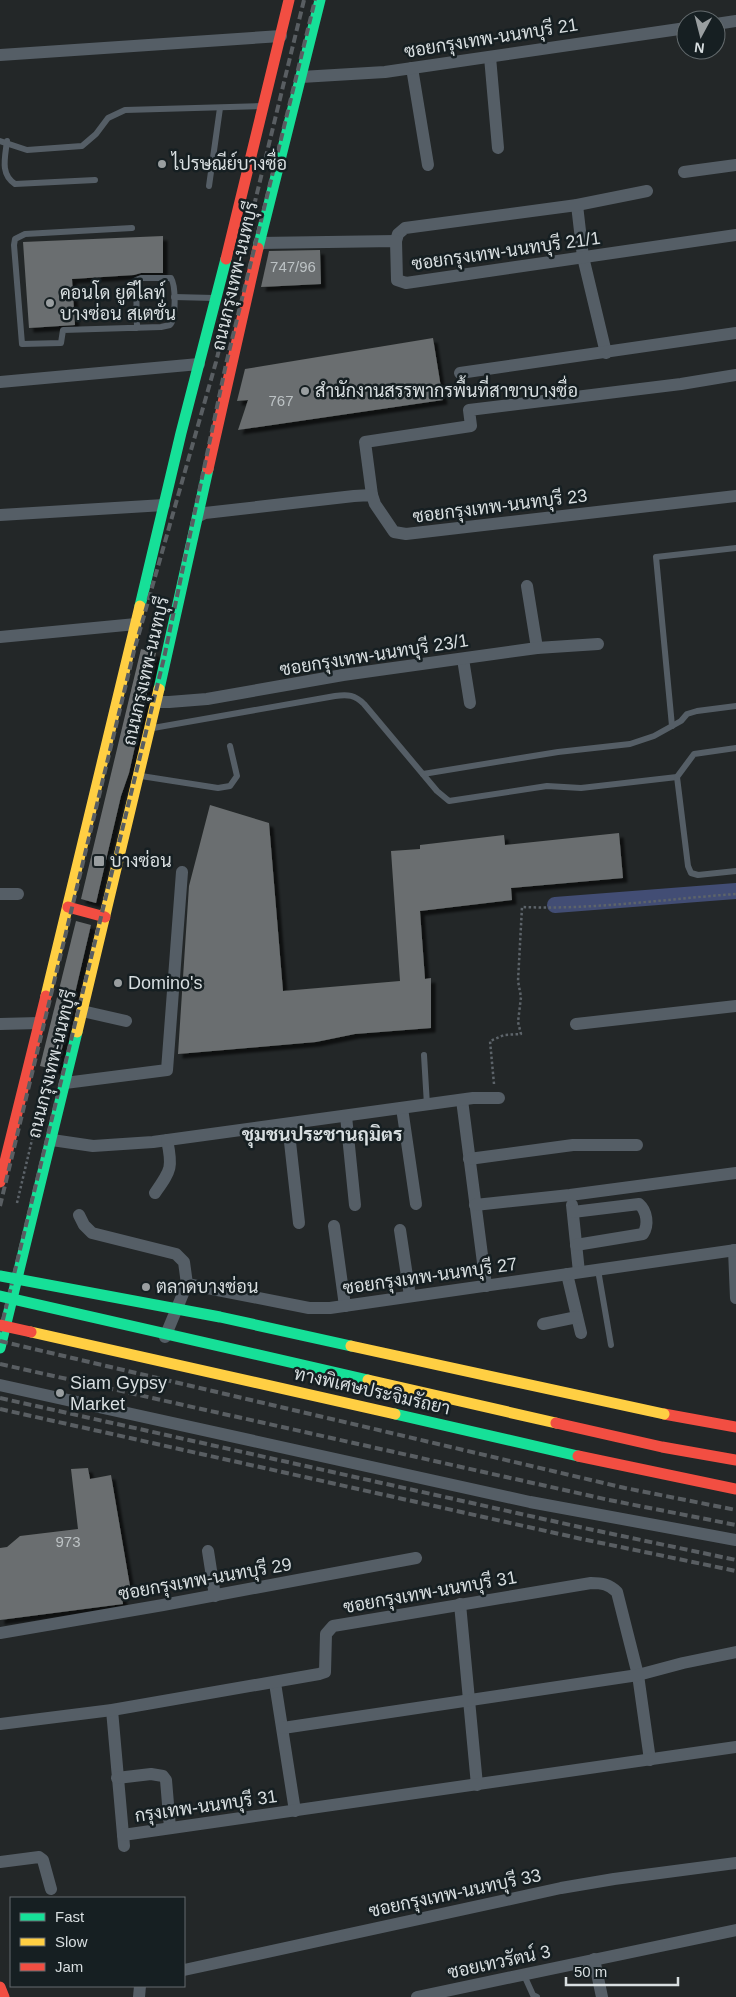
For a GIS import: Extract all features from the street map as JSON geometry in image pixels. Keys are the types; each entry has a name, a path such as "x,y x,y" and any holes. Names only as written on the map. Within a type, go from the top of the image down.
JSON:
{"main road":[{"name":"ถนนกรุงเทพ-นนทบุรี","path":"0,1182 164,504 208,365 215,298 289,0"},
{"name":"ถนนกรุงเทพ-นนทบุรี","path":"0,1348 6,1296 52,1140 132,799 140,776 259,244 320,0"},
{"path":"208,365 232,368"},
{"path":"68,907 105,917"},
{"path":"0,1276 220,1317 664,1414 736,1427"},
{"path":"0,1292 6,1296 164,1338 736,1470"},
{"name":"ทางพิเศษประจิมรัถยา","path":"6,1296 662,1447 736,1460"},
{"name":"ทางพิเศษประจิมรัถยา","path":"0,1325 648,1472 736,1489"},
{"path":"0,1987 4,1997"}],"street":[{"name":"ซอยกรุงเทพ-นนทบุรี 21","path":"301,77 376,73 676,29"},
{"path":"0,55 281,36"},
{"path":"490,56 498,148"},
{"path":"412,68 428,166"},
{"path":"684,172 736,165"},
{"path":"396,241 398,234 405,228 577,205 647,191"},
{"path":"577,205 583,257 606,353"},
{"name":"ซอยกรุงเทพ-นนทบุรี 21/1","path":"259,244 396,241 397,280 406,283 736,235"},
{"path":"460,373 736,333"},
{"path":"0,382 208,365"},
{"path":"199,516 205,513 372,495 365,442 471,426 469,410 680,384 736,375"},
{"name":"ซอยกรุงเทพ-นนทบุรี 23","path":"372,495 375,504 394,532 406,534 736,496"},
{"path":"0,515 164,504"},
{"path":"527,586 537,648"},
{"path":"0,637 136,624"},
{"name":"ซอยกรุงเทพ-นนทบุรี 23/1","path":"157,702 208,699 343,675 537,648 598,644"},
{"path":"463,659 470,703"},
{"path":"65,1083 167,1070 182,872"},
{"path":"0,894 18,894"},
{"path":"576,1024 736,1006"},
{"path":"82,1011 126,1021"},
{"path":"0,1024 39,1023"},
{"path":"52,1140 93,1146 167,1140 427,1105 497,1093"},
{"path":"462,1100 486,1286"},
{"path":"402,1108 416,1204"},
{"path":"346,1116 355,1205"},
{"path":"288,1124 299,1223"},
{"path":"155,1193 170,1168 171,1159 167,1140"},
{"path":"469,1159 573,1145 637,1144"},
{"path":"475,1204 570,1195 736,1173"},
{"path":"570,1195 576,1245 573,1273 581,1333"},
{"path":"573,1212 639,1204 643,1206 646,1218 646,1229 643,1234 576,1245"},
{"path":"79,1215 84,1225 92,1233 176,1254 184,1262 187,1284 164,1338"},
{"path":"334,1226 344,1306"},
{"path":"400,1230 410,1296"},
{"path":"735,1250 736,1298"},
{"name":"ซอยกรุงเทพ-นนทบุรี 27","path":"187,1284 309,1308 344,1306 735,1250"},
{"path":"543,1324 578,1317"},
{"path":"0,1385 521,1500 736,1540"},
{"path":"208,1551 215,1596"},
{"name":"ซอยกรุงเทพ-นนทบุรี 29","path":"0,1633 215,1596 416,1558"},
{"name":"ซอยกรุงเทพ-นนทบุรี 31","path":"0,1724 112,1710 319,1674 325,1672 326,1634 333,1626 591,1583 602,1583 612,1586 617,1592 638,1675 650,1760"},
{"path":"460,1604 477,1786"},
{"path":"283,1728 638,1675 736,1652"},
{"path":"275,1683 295,1811"},
{"path":"112,1710 117,1778 152,1774 163,1776 166,1780 170,1828"},
{"name":"กรุงเทพ-นนทบุรี 31","path":"117,1778 124,1841 170,1828 477,1786 736,1747"},
{"path":"0,1862 39,1856 43,1860 51,1889"},
{"name":"ซอยกรุงเทพ-นนทบุรี 33","path":"185,1970 561,1888 736,1863"},
{"name":"ซอยเทวรัตน์ 3","path":"417,1997 736,1930"},
{"path":"594,1959 600,1997"}],"lane":[{"path":"95,180 15,184 9,180 4,172 3,141 27,150 82,146 96,134 108,118 125,110 264,106"},
{"path":"208,186 220,108"},
{"path":"132,228 25,234 15,239 14,245 22,344 61,343 64,330 137,328 164,327 172,324 174,317 174,283 171,278 137,279 137,328"},
{"path":"174,297 215,298"},
{"path":"672,726 656,557 736,548"},
{"path":"150,729 335,696 352,695 364,704 443,797 450,801 547,786 581,788 677,777"},
{"path":"423,774 558,752 630,744 654,736 681,721 687,714 736,706"},
{"path":"140,776 218,788 230,786 237,776 230,746"},
{"path":"736,748 694,754 677,777 688,866 691,873 698,875 736,871"},
{"path":"424,1055 427,1105"},
{"path":"598,1270 611,1345"},
{"path":"524,1975 533,1995 536,1997"}],"path":[{"path":"497,1093 490,1041 504,1035 521,1034 518,1022 520,997 518,981 522,907 582,907 736,894"},
{"path":"16,1211 49,1068"}],"building":[{"name":"คอนโด ยูดีไลท์ บางซ่อน สเตชั่น","path":"163,236 163,273 72,279 75,325 29,328 23,242"},
{"path":"320,250 321,284 261,287 269,251"},
{"path":"433,338 443,400 238,430 248,400 237,401 245,369"},
{"path":"141,649 156,653 129,773 121,796 96,903 81,899"},
{"path":"210,805 269,823 283,991 400,981 391,851 420,849 420,845 504,835 505,845 619,833 623,878 511,888 512,900 420,911 425,979 431,978 431,1028 355,1034 316,1042 178,1054 189,886"},
{"path":"76,921 91,925 57,1070 40,1066"},
{"path":"88,1468 90,1479 111,1475 131,1592 122,1595 123,1604 0,1620 0,1548 7,1547 20,1536 78,1529 71,1469"}],"waterway":[{"path":"555,905 736,891"}],"railway":[{"path":"0,1206 134,651 216,362 304,0"},
{"path":"0,1332 164,658 226,364 315,0"},
{"path":"0,1341 625,1488 736,1510"},
{"path":"0,1364 609,1500 736,1525"},
{"path":"0,1398 736,1560"},
{"path":"0,1409 582,1539 736,1571"}],"traffic: fast":[{"path":"258,248 320,0"},
{"path":"140,606 181,433 226,259"},
{"path":"159,689 208,469"},
{"path":"0,1348 77,1032"},
{"path":"0,1276 220,1317 351,1346"},
{"path":"0,1296 368,1380"},
{"path":"395,1414 578,1456"}],"traffic: slow":[{"path":"46,996 140,606"},
{"path":"77,1032 159,689"},
{"path":"31,1332 395,1414"},
{"path":"351,1346 664,1414"},
{"path":"368,1380 556,1423"}],"traffic: jam":[{"path":"226,259 289,0"},
{"path":"208,469 258,248"},
{"path":"68,907 105,917"},
{"path":"0,1182 46,996"},
{"path":"0,1325 31,1332"},
{"path":"664,1414 736,1427"},
{"path":"556,1423 662,1447 736,1460"},
{"path":"578,1456 736,1489"},
{"path":"0,1987 4,1997"}],"place":[{"name":"ไปรษณีย์บางซื่อ","path":"162,164"},
{"name":"คอนโด ยูดีไลท์ บางซ่อน สเตชั่น","path":"50,303"},
{"name":"สำนักงานสรรพากรพื้นที่สาขาบางซื่อ","path":"305,391"},
{"name":"บางซ่อน","path":"99,861"},
{"name":"Domino's","path":"118,983"},
{"name":"ตลาดบางซ่อน","path":"146,1287"},
{"name":"Siam Gypsy Market","path":"60,1393"}],"district":[{"name":"ชุมชนประชานฤมิตร","path":"322,1134"}]}
